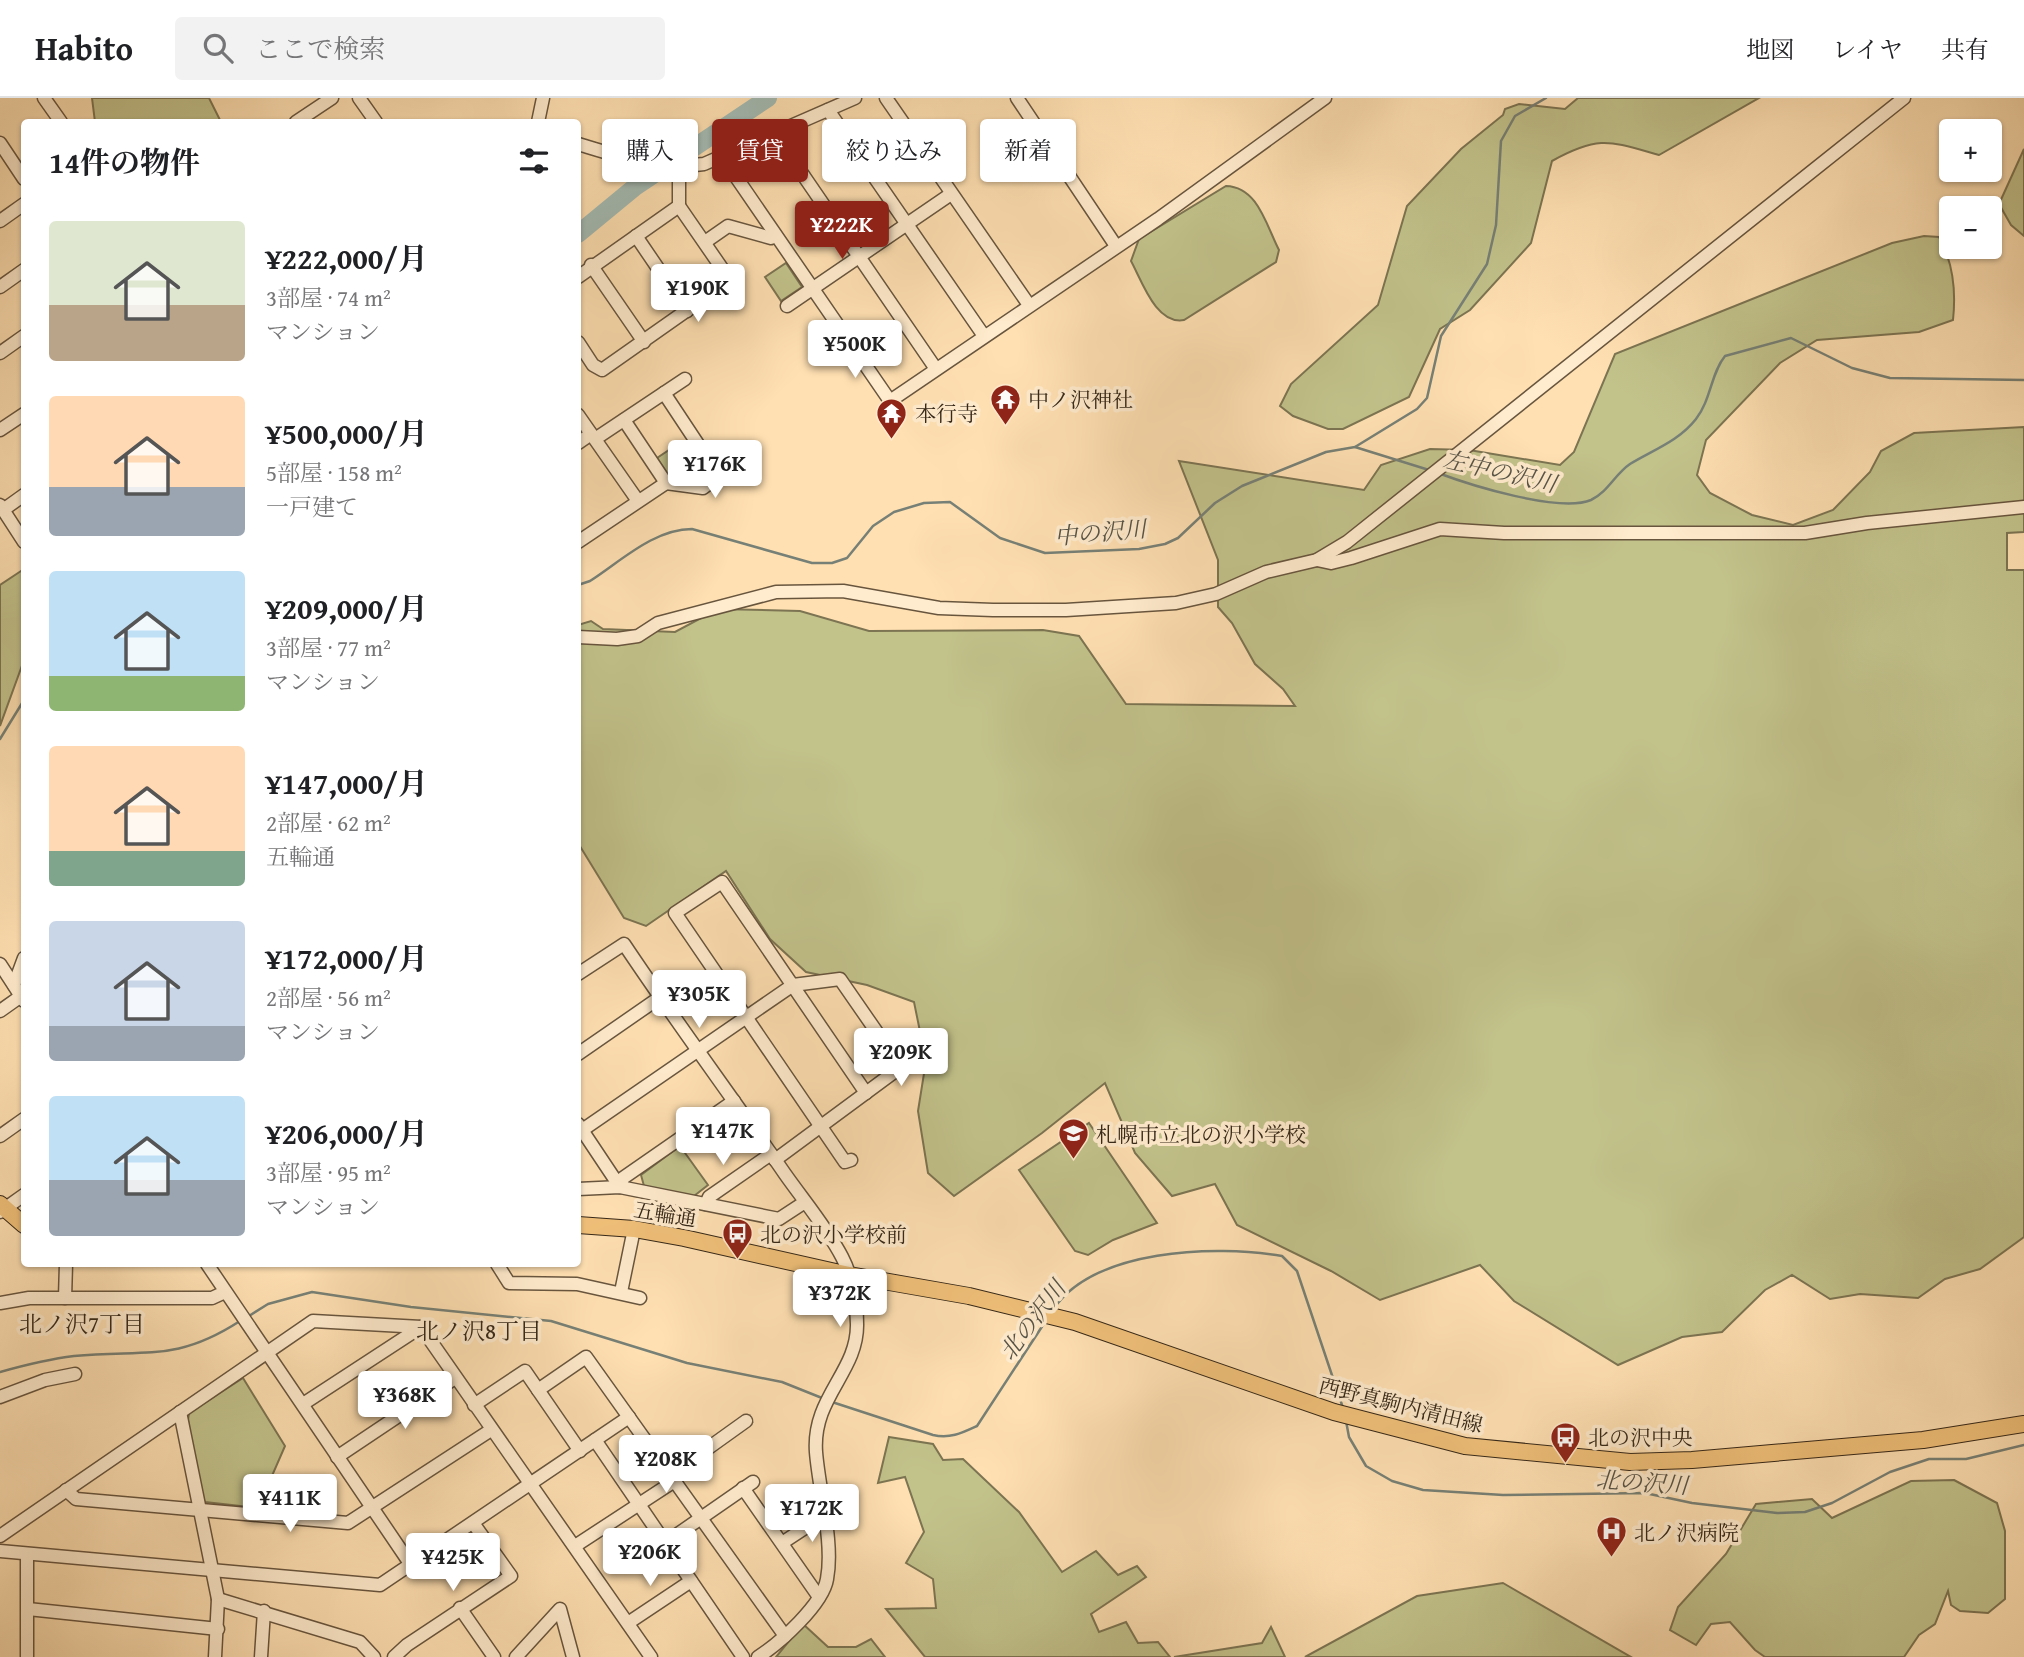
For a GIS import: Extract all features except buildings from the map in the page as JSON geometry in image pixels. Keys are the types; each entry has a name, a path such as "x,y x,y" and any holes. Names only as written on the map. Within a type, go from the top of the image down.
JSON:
{"main road":[{"path":"1,1208 21,1224"},
{"name":"五輪通","path":"581,1225 634,1229 867,1278"},
{"name":"西野真駒内清田線","path":"867,1278 1056,1317 1334,1412 1465,1446 1629,1462 1841,1449 2024,1428"}],"street":[{"path":"44,98 59,119"},
{"path":"300,119 332,98"},
{"path":"539,119 543,98"},
{"path":"808,119 855,98"},
{"path":"886,98 1029,305"},
{"path":"1017,98 1116,246"},
{"path":"739,182 890,401 1226,172 1325,98"},
{"path":"581,637 617,639 638,636 658,623 776,592 843,591 939,608 993,610 1066,610 1177,603 1216,593 1266,572 1317,560 1347,542 1904,98"},
{"path":"364,100 374,119"},
{"path":"828,110 984,336"},
{"path":"581,145 602,151"},
{"path":"2,151 21,175"},
{"path":"581,347 593,365 602,370 730,280 679,206 679,182"},
{"path":"808,182 936,369"},
{"path":"787,306 951,194"},
{"path":"0,221 21,206"},
{"path":"581,274 679,206"},
{"path":"705,242 728,226 771,238 776,236"},
{"path":"636,236 687,312"},
{"path":"591,265 644,341"},
{"path":"0,287 21,273"},
{"path":"0,353 21,338"},
{"path":"581,442 624,420 685,379"},
{"path":"581,540 666,483 703,488 719,476 664,393"},
{"path":"0,430 21,416"},
{"path":"581,419 638,501"},
{"path":"624,420 666,483"},
{"path":"21,497 1,508 21,538"},
{"path":"1317,560 1331,563 1440,529 1504,533 1805,533 1867,523 2024,507"},
{"path":"851,1160 845,1162 675,913 722,882 866,1093"},
{"path":"581,972 624,944 696,1053 734,1101 842,1257 855,1297 858,1327 850,1356 821,1409 816,1449 829,1562 827,1582 819,1597 785,1636 763,1656"},
{"path":"0,964 21,994 0,1011"},
{"path":"581,1128 696,1053 793,985 840,979 901,1067 821,1126 709,1197 706,1204"},
{"path":"581,1052 659,998"},
{"path":"620,1186 623,1178 734,1101"},
{"path":"0,1136 21,1121"},
{"path":"581,1132 620,1186"},
{"path":"581,1189 620,1186 779,1219 804,1202"},
{"path":"1,1208 21,1197"},
{"path":"621,1292 634,1229"},
{"path":"65,1298 66,1267"},
{"path":"209,1267 411,1565"},
{"path":"499,1267 509,1283 577,1284 640,1297"},
{"path":"0,1303 65,1298 212,1298 225,1292"},
{"path":"0,1536 313,1321 421,1327"},
{"path":"421,1327 651,1657"},
{"path":"303,1404 421,1327"},
{"path":"538,1390 586,1357 785,1636"},
{"path":"474,1405 525,1371 580,1451"},
{"path":"0,1397 45,1380 75,1374"},
{"path":"337,1457 455,1378"},
{"path":"180,1412 218,1599 215,1657"},
{"path":"0,1551 380,1585 629,1417"},
{"path":"575,1546 639,1504 746,1421"},
{"path":"66,1490 76,1499 348,1524 491,1430"},
{"path":"595,1440 743,1657"},
{"path":"665,1543 748,1485 782,1543 819,1597"},
{"path":"782,1543 823,1516"},
{"path":"394,1657 460,1608 511,1576 473,1523"},
{"path":"27,1554 27,1657"},
{"path":"628,1623 691,1581"},
{"path":"218,1599 360,1642 374,1657"},
{"path":"460,1608 494,1657"},
{"path":"28,1609 218,1629"},
{"path":"516,1657 560,1609 573,1657"},
{"path":"261,1657 264,1612"}],"green space":[{"path":"92,98 209,98 220,119 95,119"},
{"path":"1578,98 1759,98 1659,155 1628,146 1604,143 1582,147 1552,161 1531,243 1470,310 1440,329 1409,397 1343,429 1328,429 1293,416 1280,406 1291,384 1378,305 1407,206 1461,149 1503,115 1505,109 1519,104 1565,109"},
{"path":"2024,149 2024,236 2011,225 2002,209 2002,197"},
{"path":"1226,186 1246,193 1260,209 1279,250 1276,262 1184,320 1174,320 1165,316 1151,300 1131,261 1139,239"},
{"path":"1924,236 1939,237 1939,259 1948,259 1954,288 1953,320 1919,332 1817,340 1780,363 1706,440 1697,475 1710,493 1752,515 1793,525 1833,510 1870,472 1881,451 1914,433 2024,427 2024,532 2007,533 2007,570 2024,570 2024,1237 1980,1269 1945,1279 1918,1298 1860,1294 1830,1299 1792,1275 1765,1290 1722,1332 1682,1337 1618,1365 1514,1301 1480,1265 1380,1300 1331,1271 1237,1225 1215,1184 1172,1196 1135,1153 1105,1083 1042,1133 954,1196 928,1173 918,1111 926,1061 914,1002 867,985 806,972 770,939 726,871 646,926 624,918 581,848 581,624 591,621 603,629 675,632 718,609 800,611 869,631 1043,630 1079,636 1126,704 1295,706 1283,689 1255,664 1232,623 1218,607 1218,560 1179,461 1364,490 1381,465 1430,449 1469,450 1560,465 1574,452 1615,354 1892,243"},
{"path":"786,263 802,287 781,301 765,277"},
{"path":"672,448 692,480 668,476 657,458"},
{"path":"21,571 21,668 0,726 0,585"},
{"path":"1089,1123 1157,1223 1113,1240 1088,1255 1075,1251 1019,1170"},
{"path":"680,1146 708,1185 694,1196 644,1186 641,1175"},
{"path":"243,1378 285,1446 258,1508 205,1502 200,1496 188,1420 189,1413"},
{"path":"889,1437 933,1444 943,1460 963,1459 1019,1512 1062,1572 1096,1551 1118,1575 1137,1566 1146,1577 1091,1614 1099,1632 1126,1622 1138,1643 1158,1642 1170,1657 925,1657 886,1609 936,1608 933,1579 906,1563 924,1532 905,1477 878,1483"},
{"path":"1954,1480 1997,1503 2005,1531 2005,1599 1988,1613 1960,1611 1951,1605 1948,1591 1935,1624 1919,1635 1904,1657 1765,1657 1755,1650 1730,1622 1711,1624 1696,1645 1670,1630 1678,1607 1726,1554 1756,1504 1812,1499 1832,1518 1911,1481"},
{"path":"1503,1583 1631,1657 1305,1657 1417,1596"},
{"path":"803,1624 828,1647 856,1647 871,1639 885,1657 776,1657"},
{"path":"1271,1627 1285,1657 1174,1657 1262,1643"}],"waterway":[{"path":"581,232 635,187 768,98"},
{"name":"中の沢川","path":"581,584 590,581 651,540 678,530 692,529 812,563 832,563 847,558 873,526 894,512 924,503 950,502 1000,538 1045,553 1139,549 1165,544 1178,538 1215,503 1242,486 1326,452 1355,447 1417,409 1427,398 1441,336 1487,264 1496,225 1501,141 1515,116 1546,98"},
{"name":"左中の沢川","path":"1438,473 1514,496 1558,503 1591,500 1630,464 1674,439 1689,427 1701,412 1725,356 1791,338 1852,368 1890,378 2024,380"},
{"name":"左中の沢川","path":"1355,447 1429,470"},
{"name":"中の沢川","path":"0,739 21,705"},
{"name":"北の沢川","path":"1052,1311 1071,1290 1096,1274 1125,1263 1191,1252 1224,1251 1282,1256 1297,1271 1343,1408"},
{"name":"北の沢川","path":"249,1316 268,1304 312,1292 411,1307 551,1321 687,1363 782,1382 822,1398"},
{"name":"北の沢川","path":"0,1372 74,1356 178,1349 217,1334 240,1321"},
{"name":"北の沢川","path":"832,1402 933,1435 950,1436 961,1433 977,1426 1045,1322"},
{"name":"北の沢川","path":"1346,1421 1349,1437 1366,1466 1392,1481 1423,1490 1503,1495 1645,1493 1692,1503 1777,1513 1805,1512 1832,1503 1890,1472 1929,1459 1966,1459 2024,1445"}],"place":[{"name":"中ノ沢神社","path":"1005,426"},
{"name":"本行寺","path":"892,440"},
{"name":"札幌市立北の沢小学校","path":"1073,1161"},
{"name":"北の沢小学校前","path":"737,1261"},
{"name":"北の沢中央","path":"1565,1464"},
{"name":"北ノ沢病院","path":"1611,1559"}],"district":[{"name":"北ノ沢7丁目","path":"82,1323"},
{"name":"北ノ沢8丁目","path":"479,1330"}]}
